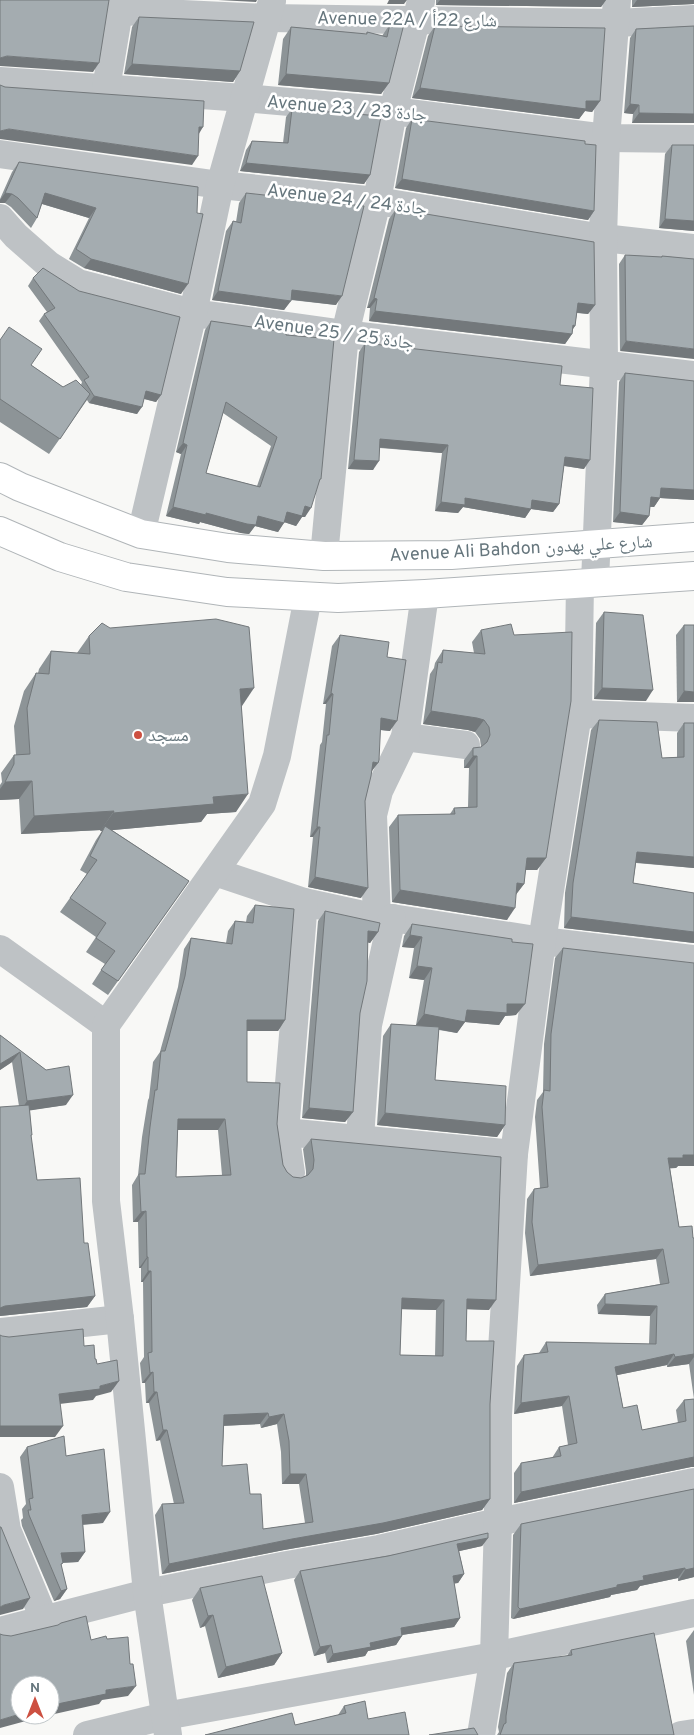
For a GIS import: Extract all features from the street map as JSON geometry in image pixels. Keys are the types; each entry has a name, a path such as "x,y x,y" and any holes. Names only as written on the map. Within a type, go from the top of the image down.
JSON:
{"main road":[{"name":"Avenue Ali Bahdon شارع علي بهدون","path":"0,477 20,487 141,534 228,548 324,556 451,555 694,537"},
{"path":"0,532 60,557 126,577 227,592 338,598 694,576"}],"street":[{"name":"Avenue 22A / شارع 22أ","path":"119,6 616,11 694,18"},
{"path":"106,88 119,6"},
{"path":"141,534 193,313 220,185 270,9"},
{"path":"324,556 345,334 376,201 393,111 420,9"},
{"path":"480,1735 494,1656 498,1522 498,1415 514,1154 542,940 578,714 588,583 597,544 604,365 603,238 606,138 616,11"},
{"name":"Avenue 23 / جادة 23","path":"0,81 244,98 393,111 606,138 694,139"},
{"name":"Avenue 24 / جادة 24","path":"0,154 220,185 376,201 603,238 694,248"},
{"name":"Avenue 25 / جادة 25","path":"0,218 16,236 49,265 78,283 193,313 345,334 694,375"},
{"path":"360,1138 368,1026 385,918 373,815 379,791 405,737 425,594"},
{"path":"166,1726 148,1593 106,1201 106,1026 262,804 277,756 308,597"},
{"path":"578,714 694,718"},
{"path":"405,737 466,745"},
{"path":"215,872 304,902 385,918 542,940 693,952"},
{"path":"291,1173 285,1132 304,902"},
{"path":"0,949 106,1026"},
{"path":"285,1132 514,1154"},
{"path":"0,1332 120,1318"},
{"path":"0,1632 148,1593 287,1564 379,1550 498,1522 694,1482"},
{"path":"0,1487 7,1530 45,1621"},
{"path":"87,1735 166,1726 694,1613"},
{"path":"681,1735 694,1733"}],"building":[{"path":"0,0 109,0 99,63 7,56 0,58"},
{"path":"139,17 254,22 240,71 132,64"},
{"path":"390,24 404,24 389,83 286,74 291,27 367,34 367,32 387,37"},
{"path":"435,26 605,28 600,101 586,101 586,109 420,88"},
{"path":"694,26 694,114 639,113 639,105 630,104 636,29"},
{"path":"0,85 5,87 204,101 203,127 199,127 198,156 9,129 0,131"},
{"path":"292,109 381,116 370,175 246,163 252,141 288,143"},
{"path":"412,119 585,141 585,144 596,145 594,211 402,179"},
{"path":"672,145 694,145 694,221 665,219"},
{"path":"19,162 198,187 197,213 203,214 188,284 91,259 76,249 96,208 45,193 37,218 18,198 12,194 5,193"},
{"path":"246,193 364,206 342,296 292,290 291,301 218,291 233,221 241,223"},
{"path":"396,209 594,242 595,305 578,303 572,334 375,311 377,299 374,298"},
{"path":"625,255 694,259 694,349 626,341"},
{"path":"43,268 79,291 180,317 161,395 146,391 142,407 94,396 84,380 89,377 44,314 55,308 33,278"},
{"path":"211,321 286,332 286,335 334,339 321,479 311,508 305,506 302,516 287,512 284,523 258,516 256,525 173,507 187,445 183,443","holes":["226,402 277,437 260,487 206,473"]},
{"path":"9,327 42,349 31,365 63,387 76,380 90,394 60,439 0,399 0,340"},
{"path":"365,343 562,366 560,385 593,388 590,460 565,457 559,504 532,500 531,509 465,498 465,505 441,502 448,445 380,439 379,461 354,460"},
{"path":"625,373 694,381 694,490 661,488 660,498 651,497 649,516 620,512"},
{"path":"604,612 643,615 653,690 602,688"},
{"path":"216,619 249,627 254,688 240,689 248,794 213,797 214,804 113,813 114,811 34,816 32,781 5,782 14,764 14,755 30,754 27,708 36,673 49,674 51,651 90,654 89,636 102,623 110,628"},
{"path":"511,624 514,635 572,632 571,701 546,858 527,858 524,884 517,883 515,908 400,890 398,815 455,814 454,808 477,807 477,756 473,756 473,748 481,747 487,742 490,735 489,727 484,720 431,711 438,662 442,663 443,650 485,654 481,630"},
{"path":"684,625 694,625 694,692 684,691"},
{"path":"340,635 389,642 387,657 406,660 397,721 381,718 379,760 378,763 373,762 365,801 368,888 315,877 320,827 317,827 327,735 329,735 333,694 331,693"},
{"path":"599,720 657,722 662,758 684,757 684,723 694,723 694,857 637,852 633,883 694,893 694,932 571,917 573,883"},
{"path":"105,826 189,881 118,981 101,970 115,951 96,938 106,923 70,898 97,860 90,856"},
{"path":"255,905 294,909 285,1020 247,1020 247,1082 280,1083 277,1124 283,1165 287,1172 293,1177 301,1178 308,1175 313,1169 314,1160 311,1139 501,1157 496,1300 467,1299 466,1341 494,1341 490,1404 490,1499 383,1523 169,1564 162,1504 184,1503 167,1430 163,1430 157,1392 154,1392 153,1372 150,1373 148,1353 152,1352 151,1271 148,1271 146,1211 141,1212 139,1174 145,1174 161,1051 165,1051 169,1037 185,976 191,938 232,944 235,921 253,923","holes":["178,1119 225,1119 231,1175 176,1177","402,1298 444,1300 443,1356 400,1355","268,1413 269,1417 284,1414 289,1441 290,1474 306,1474 313,1522 263,1529 261,1494 250,1494 247,1464 222,1466 224,1415"]},
{"path":"325,911 380,923 378,932 368,931 367,981 360,1013 353,1112 309,1108"},
{"path":"412,924 512,939 512,942 533,944 525,1004 507,1004 507,1013 467,1010 465,1022 424,1014 432,968 417,966 422,937 410,935"},
{"path":"563,948 694,963 694,1155 683,1155 683,1158 668,1158 679,1227 692,1226 694,1238 694,1354 675,1357 674,1354 615,1367 623,1408 637,1405 642,1430 686,1421 684,1400 694,1399 694,1457 521,1492 521,1463 561,1456 559,1447 577,1443 569,1396 521,1403 524,1355 548,1352 546,1342 656,1344 657,1306 605,1304 605,1294 669,1283 663,1249 538,1265 532,1222 534,1189 548,1187 542,1107 544,1090 550,1091 551,1034"},
{"path":"391,1024 439,1027 435,1080 506,1086 505,1125 385,1113"},
{"path":"0,1035 46,1070 69,1066 73,1095 27,1101 20,1052 0,1064"},
{"path":"29,1105 37,1180 80,1178 84,1243 88,1243 95,1296 0,1308 0,1107"},
{"path":"83,1329 84,1346 94,1345 97,1364 117,1360 119,1381 100,1386 100,1389 59,1394 63,1426 0,1426 0,1335 9,1337"},
{"path":"64,1436 66,1456 104,1449 110,1512 82,1515 85,1552 61,1553 63,1563 61,1564 67,1589 61,1591 29,1515 28,1510 31,1510 29,1499 33,1498 27,1447"},
{"path":"694,1489 694,1568 643,1576 644,1580 617,1585 617,1587 520,1609 518,1607 521,1524"},
{"path":"0,1527 30,1598 0,1607"},
{"path":"488,1533 488,1538 457,1544 464,1574 453,1576 460,1618 401,1628 402,1636 370,1643 371,1647 333,1654 331,1645 320,1647 300,1571 388,1556"},
{"path":"262,1576 282,1653 226,1667 213,1615 208,1616 200,1588"},
{"path":"86,1616 91,1640 106,1636 107,1639 128,1637 130,1664 133,1664 136,1686 106,1690 106,1694 60,1704 60,1675 10,1675 10,1717 0,1720 0,1634 11,1636"},
{"path":"654,1633 674,1735 500,1735 506,1723 514,1663 572,1655 571,1650"},
{"path":"365,1701 368,1719 405,1712 409,1735 205,1735 292,1713 295,1725 346,1713 344,1706"},
{"path":"474,1728 478,1735 429,1735"}],"place":[{"name":"مسجد","path":"138,735"}]}
